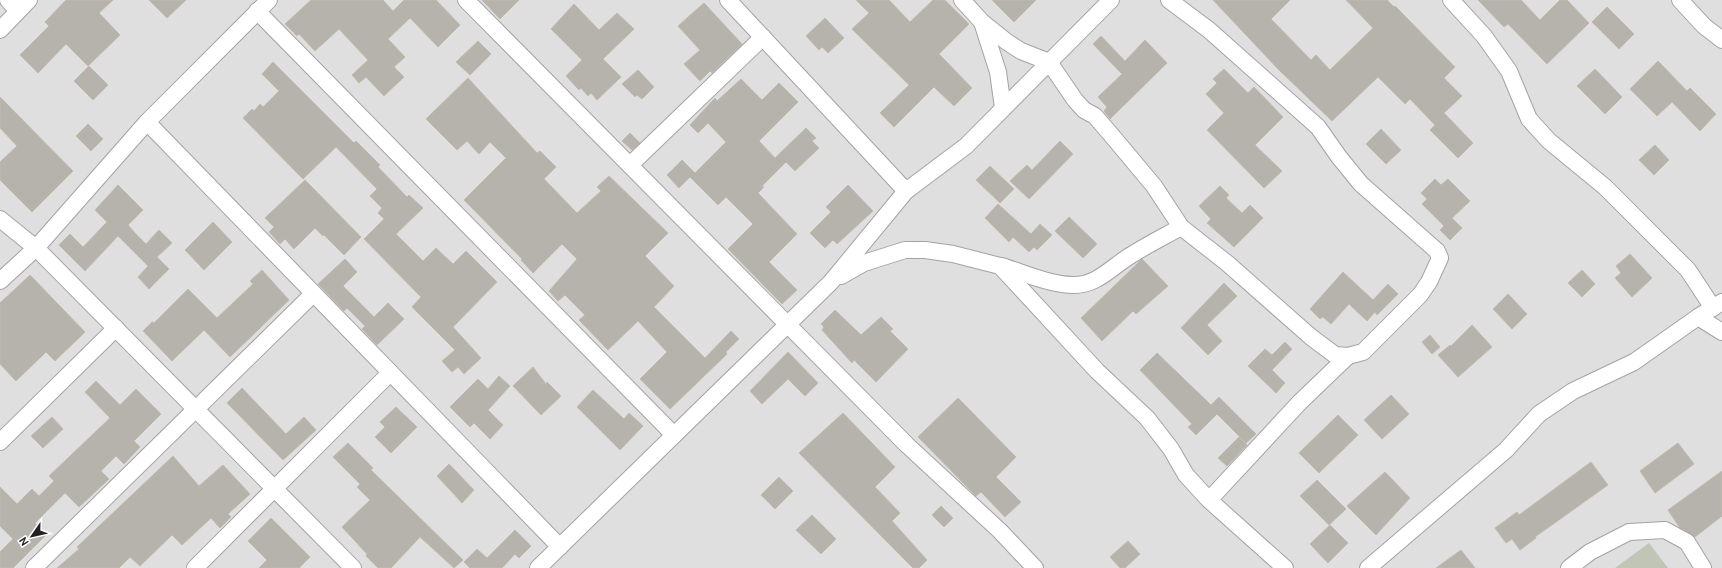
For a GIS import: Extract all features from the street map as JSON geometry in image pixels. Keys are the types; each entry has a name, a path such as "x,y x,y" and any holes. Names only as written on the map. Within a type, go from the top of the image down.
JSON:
{"street":[{"path":"0,281 36,248 147,122 269,0"},
{"path":"466,0 907,445 1000,531 1035,568"},
{"path":"728,0 906,191"},
{"path":"962,0 982,22 1007,42 1021,51 1049,62 1075,100 1084,110 1095,116 1154,186 1181,227 1228,263 1270,302 1335,355 1348,356 1363,352 1420,295 1438,266 1440,258 1437,251 1361,184 1339,157 1318,127 1209,30 1169,0"},
{"path":"538,568 831,282 906,191 966,146 1111,0"},
{"path":"1368,568 1506,450 1539,414 1573,390 1634,362 1698,317 1718,305 1688,270 1605,187 1549,141 1528,119 1510,72 1484,36 1451,0"},
{"path":"1680,0 1704,26 1722,40"},
{"path":"0,30 18,4"},
{"path":"257,11 674,435"},
{"path":"982,22 998,72 1003,108"},
{"path":"630,165 763,37"},
{"path":"147,122 560,547"},
{"path":"0,219 36,248 353,568"},
{"path":"831,282 864,263 905,250 925,250 953,254 1056,283 1073,285 1086,283 1111,271 1131,255 1181,227"},
{"path":"1000,266 1097,371 1147,418 1172,449 1186,475 1209,500 1285,568"},
{"path":"34,568 313,294"},
{"path":"1698,317 1722,332"},
{"path":"0,442 116,328"},
{"path":"1209,500 1300,402 1348,356"},
{"path":"195,568 390,373"},
{"path":"1569,568 1590,552 1629,532 1665,530 1687,542 1703,568"}],"shaded area":[{"path":"0,0 1722,0 1722,568 0,568"},
{"path":"1649,543 1668,568 1615,568"}],"building":[{"path":"66,0 113,0 99,13 120,35 88,66 66,44 38,73 20,55 49,26 45,22"},
{"path":"149,0 186,0 167,18"},
{"path":"311,0 383,0 393,11 404,0 436,0 460,25 438,47 410,18 388,39 405,57 394,67 404,77 384,96 366,77 359,83 352,75 368,60 339,29 315,51 299,34 297,36 285,24"},
{"path":"482,0 519,0 500,19"},
{"path":"856,0 889,0 910,22 933,0 945,0 969,24 939,54 972,88 954,106 934,87 894,127 880,113 909,85 852,29 869,13"},
{"path":"992,0 1036,0 1014,22"},
{"path":"1213,0 1290,0 1271,19 1311,60 1316,55 1330,70 1373,28 1346,0 1387,0 1394,7 1395,6 1455,67 1444,78 1462,96 1444,113 1473,143 1458,158 1430,130 1435,125 1410,99 1405,104 1378,77 1332,121 1278,69"},
{"path":"1478,0 1521,0 1540,20 1560,0 1567,0 1589,23 1547,64 1508,24 1504,27"},
{"path":"704,3 742,44 712,73 710,71 700,81 684,64 700,50 678,26"},
{"path":"574,4 599,30 617,13 634,29 603,59 621,77 597,100 591,93 588,96 581,88 579,90 566,76 582,60 551,29"},
{"path":"1607,7 1634,34 1619,49 1592,22"},
{"path":"825,18 844,38 828,53 822,47 819,50 806,36"},
{"path":"1101,36 1125,61 1145,40 1167,63 1110,119 1104,111 1107,107 1098,97 1122,74 1093,44"},
{"path":"478,41 491,54 470,75 456,62"},
{"path":"1658,61 1687,91 1690,88 1716,114 1700,131 1672,102 1657,116 1630,89"},
{"path":"273,62 354,143 356,141 380,165 378,167 407,197 409,195 423,208 396,234 423,261 436,248 453,264 466,251 497,282 453,327 481,358 464,374 458,367 452,372 442,361 455,350 412,307 421,297 364,239 384,219 378,213 382,208 370,196 377,189 336,147 303,179 243,118 252,109 254,111 260,104 263,107 279,91 262,74"},
{"path":"89,66 108,85 93,100 74,81"},
{"path":"1224,69 1248,93 1254,87 1283,117 1255,145 1282,171 1264,188 1207,130 1224,113 1206,94 1217,83 1213,79"},
{"path":"1595,69 1622,97 1605,114 1577,86"},
{"path":"638,70 654,87 642,99 637,95 635,97 622,84"},
{"path":"468,78 537,153 540,151 556,167 544,179 577,213 601,191 597,187 609,176 668,233 645,256 674,286 654,307 705,358 731,331 739,339 726,352 727,354 670,409 640,379 667,352 638,321 608,350 579,320 585,315 565,295 558,301 549,291 577,259 562,244 533,273 521,260 522,259 464,200 506,158 490,142 479,154 467,141 457,150 426,119"},
{"path":"741,79 762,100 779,83 798,102 759,141 775,158 806,128 816,138 812,141 819,148 795,171 786,162 762,186 764,187 758,193 797,234 769,262 797,290 782,304 728,249 753,224 726,197 718,205 690,177 679,188 667,175 682,160 695,173 726,142 708,123 698,133 690,125 715,98 717,101"},
{"path":"0,97 73,171 32,212 0,180 0,162 17,146 0,128"},
{"path":"88,124 103,139 91,151 76,136"},
{"path":"1381,129 1401,150 1386,164 1366,144"},
{"path":"630,133 640,143 632,150 622,141"},
{"path":"1060,141 1073,154 1029,199 1010,181 1027,165 1032,170"},
{"path":"1655,145 1669,160 1654,175 1639,160"},
{"path":"990,166 1014,189 1000,203 976,180"},
{"path":"1435,179 1441,185 1448,179 1470,201 1452,218 1462,228 1450,240 1440,230 1444,226 1422,204 1427,199 1421,193"},
{"path":"305,180 361,237 344,255 315,228 294,249 285,239 280,244 269,232 274,227 265,218"},
{"path":"118,185 143,210 128,225 135,233 146,244 159,230 172,243 157,257 169,269 149,289 138,277 148,266 118,236 85,271 59,245 70,234 83,247 107,222 95,210"},
{"path":"848,185 873,211 837,244 833,240 825,248 810,233 831,212 826,207"},
{"path":"1220,186 1229,195 1226,198 1242,213 1250,205 1263,218 1234,247 1207,223 1211,219 1199,206"},
{"path":"998,204 1031,234 1040,224 1052,235 1037,250 1034,247 1029,252 1013,237 1009,242 985,218"},
{"path":"1069,217 1097,244 1083,258 1055,231"},
{"path":"213,222 232,242 204,270 185,250"},
{"path":"1630,254 1652,278 1632,297 1615,278 1621,273 1616,266"},
{"path":"345,259 357,272 343,286 374,317 388,303 404,319 377,345 362,329 365,326 347,308 344,311 318,284"},
{"path":"1142,259 1168,286 1136,314 1133,311 1102,341 1081,318"},
{"path":"262,270 289,300 230,357 204,330 172,361 143,331 152,322 154,323 188,289 217,318 253,284 250,281"},
{"path":"1582,270 1595,284 1582,297 1568,283"},
{"path":"1343,272 1373,300 1388,284 1398,294 1377,315 1375,312 1367,321 1349,304 1331,324 1323,317 1320,319 1310,309"},
{"path":"30,275 85,332 55,361 46,352 16,381 0,364 0,303"},
{"path":"1224,283 1237,296 1207,325 1222,341 1208,355 1181,328"},
{"path":"1508,294 1527,314 1512,329 1493,309"},
{"path":"835,310 861,335 881,317 893,329 890,331 908,349 876,382 854,360 852,363 822,330 824,327 821,324"},
{"path":"1472,325 1492,347 1458,377 1438,355 1450,345 1451,346"},
{"path":"1430,335 1440,347 1432,354 1422,342"},
{"path":"1285,342 1292,349 1272,370 1285,383 1276,393 1248,366 1265,349 1272,355"},
{"path":"788,352 818,383 805,396 788,379 762,404 750,391"},
{"path":"1157,353 1211,405 1219,397 1256,434 1246,443 1217,414 1196,435 1188,427 1192,424 1140,370"},
{"path":"533,367 546,384 547,382 561,396 541,415 513,386"},
{"path":"499,376 510,386 488,410 503,425 490,439 474,423 470,427 450,407 478,379 488,389"},
{"path":"96,381 120,405 136,389 161,414 134,441 140,447 124,464 116,456 101,471 109,479 79,507 65,493 35,523 46,535 13,568 0,568 0,552 13,539 0,526 0,487 17,504 32,489 39,496 54,481 49,476 110,418 85,392"},
{"path":"242,388 286,434 304,417 316,430 283,460 227,403"},
{"path":"593,390 624,419 629,413 643,426 620,450 577,407"},
{"path":"1391,395 1409,414 1382,439 1364,420"},
{"path":"958,398 1016,457 996,477 1021,502 1005,517 981,492 976,496 918,437"},
{"path":"396,407 417,427 391,453 375,437 385,427 380,422"},
{"path":"843,413 895,467 875,487 900,513 892,521 927,560 919,568 913,568 799,453"},
{"path":"1338,415 1358,435 1319,473 1299,453"},
{"path":"52,417 63,429 43,448 31,436"},
{"path":"1239,437 1247,445 1227,466 1218,458"},
{"path":"348,443 373,468 371,470 463,560 454,568 420,537 391,568 378,568 366,556 367,554 342,527 370,500 357,487 360,484 333,457"},
{"path":"1678,443 1694,464 1655,493 1640,471"},
{"path":"173,456 199,486 223,465 250,494 228,514 231,517 220,528 211,518 182,545 172,535 140,566 130,557 119,568 57,568 79,549 77,547"},
{"path":"1591,462 1608,485 1535,537 1536,538 1520,550 1512,539 1506,543 1495,528 1517,512 1519,515"},
{"path":"449,464 474,490 462,503 437,476"},
{"path":"1722,471 1722,516 1695,537 1680,528 1668,510"},
{"path":"1385,472 1410,498 1376,535 1347,506"},
{"path":"779,477 793,491 775,509 761,495"},
{"path":"1317,480 1346,509 1329,525 1300,496"},
{"path":"941,506 953,518 944,527 932,515"},
{"path":"812,515 836,539 821,554 796,530"},
{"path":"271,518 310,557 299,568 259,568 267,560 248,541"},
{"path":"1330,525 1348,543 1328,563 1310,544"},
{"path":"515,530 531,546 519,558 515,554 502,568 470,568 464,562 477,549 487,558"},
{"path":"1128,541 1140,554 1125,568 1120,568 1110,557"},
{"path":"1461,550 1475,568 1436,568"}]}
